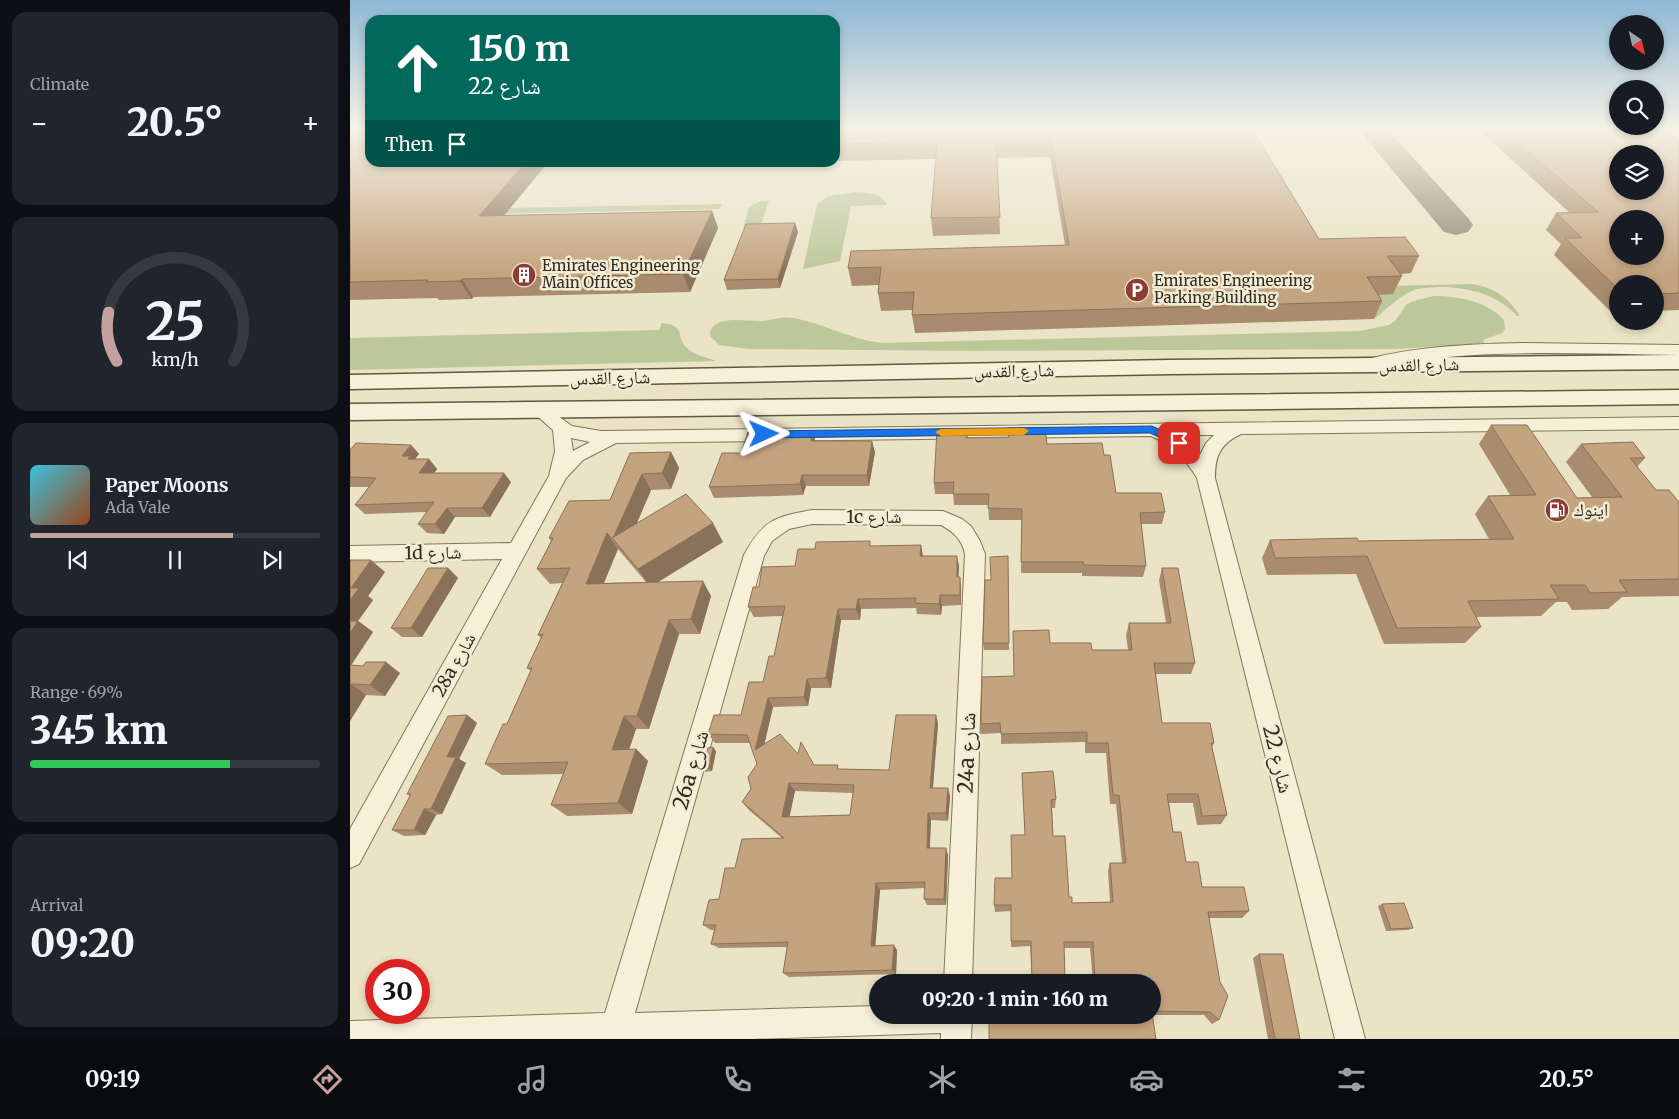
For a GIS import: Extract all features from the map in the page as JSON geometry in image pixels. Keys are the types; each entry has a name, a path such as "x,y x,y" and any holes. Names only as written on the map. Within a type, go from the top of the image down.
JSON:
{"main road":[{"name":"شارع القدس","path":"350,382 1356,365 1679,362"},
{"name":"شارع القدس","path":"350,412 1679,397"}],"street":[{"path":"1356,365 1406,356 1503,348 1564,347 1679,350"},
{"path":"538,410 561,429 586,436 1679,423"},
{"name":"شارع 22","path":"1239,428 1219,439 1211,447 1207,457 1206,478 1350,1039"},
{"name":"28a شارع","path":"558,476 564,451 561,429"},
{"name":"شارع 22","path":"1152,430 1168,436 1188,450 1206,478"},
{"name":"28a شارع","path":"350,855 558,476 577,456 589,448 617,436"},
{"name":"1c شارع","path":"784,523 812,518 933,517 952,522 962,528"},
{"name":"26a شارع","path":"616,1028 754,555 765,536 784,523"},
{"name":"24a شارع","path":"958,974 974,554 973,544 962,528"},
{"name":"1d شارع","path":"350,554 517,551"},
{"path":"350,1036 616,1028 957,1024"}],"green space":[{"path":"856,192 870,193 878,196 887,205 851,206 840,261 803,269 817,204 829,196"},
{"path":"769,200 760,228 743,229 749,207"},
{"path":"722,204 719,209 350,217 350,211"},
{"path":"1472,284 1488,288 1500,294 1520,316 1517,316 1500,302 1481,293 1461,288 1439,287 1422,288 1412,291 1397,300 1374,319 1359,295 1388,286"},
{"path":"1433,296 1462,299 1489,308 1504,320 1505,329 1502,333 1483,340 1485,344 1393,349 973,351 749,349 719,345 710,336 716,324 723,321 762,321 785,317 804,320 860,339 883,343 1360,331 1389,325 1396,320 1406,305"},
{"path":"662,323 675,326 678,329 683,344 690,350 716,361 350,370 350,338 659,330"}],"building":[{"path":"350,177 513,177 479,216 712,211 683,274 462,279 460,281 426,282 428,280 350,282"},
{"path":"934,177 998,177 1000,217 931,218"},
{"path":"1057,177 1282,177 1319,239 1405,237 1419,256 1387,256 1402,276 1367,277 1382,301 912,315 914,292 878,293 881,267 848,268 851,251 1069,245"},
{"path":"1558,177 1609,177 1609,200 1664,200 1664,177 1679,177 1679,293 1664,294 1664,275 1609,275 1609,280 1565,238 1582,238 1556,213 1598,212"},
{"path":"795,223 778,279 724,280 746,224"},
{"path":"1491,425 1527,425 1577,498 1622,497 1581,444 1633,442 1645,458 1630,458 1656,490 1669,490 1679,502 1679,579 1619,580 1627,592 1590,593 1585,585 1550,585 1559,599 1468,601 1481,627 1397,628 1367,556 1275,558 1270,540 1357,538 1358,541 1514,539 1488,496 1536,495"},
{"path":"1008,428 1045,428 1047,444 1102,443 1104,455 1110,455 1116,493 1161,493 1165,512 1140,513 1146,566 1084,565 1083,562 1021,562 1022,509 988,508 989,494 953,494 954,482 934,483 937,429 967,429 966,438 1009,437"},
{"path":"748,432 813,432 811,441 872,441 867,475 802,475 800,484 709,487 722,453 741,453"},
{"path":"356,443 411,445 402,456 410,456 408,459 429,459 419,473 504,473 482,508 447,508 435,524 418,524 434,502 355,505 376,478 350,477 350,450"},
{"path":"671,452 662,473 642,474 612,539 607,533 586,584 703,581 691,619 669,620 637,716 624,716 612,750 636,749 618,803 551,805 568,762 485,764 503,724 507,724 532,668 527,668 543,634 538,635 570,568 537,569 553,538 549,538 569,501 610,500 630,453"},
{"path":"686,494 713,523 638,569 612,538"},
{"path":"870,541 870,546 921,545 920,556 957,556 957,577 960,577 960,595 940,595 939,604 915,603 916,598 858,599 856,609 838,609 826,678 807,679 804,697 768,698 755,750 780,734 798,754 801,742 814,765 838,765 837,769 889,770 896,715 936,715 930,788 948,788 946,813 928,813 927,848 946,848 944,899 924,899 925,882 876,883 871,946 894,945 892,970 783,973 788,942 711,944 716,925 703,925 709,900 719,899 725,868 735,868 742,839 784,838 742,802 751,789 748,777 757,764 747,735 708,734 714,715 741,715 749,682 763,682 769,656 774,656 785,606 748,607 753,587 759,587 762,567 795,566 798,549 815,549 816,542","holes":["789,783 854,785 850,815 782,817"]},
{"path":"1008,556 1009,643 983,643 985,580 991,580 990,557"},
{"path":"350,560 371,560 351,588 359,588 350,600"},
{"path":"428,568 448,568 411,628 391,628"},
{"path":"1162,568 1178,568 1195,663 1154,663 1162,723 1210,723 1214,743 1211,743 1227,815 1202,816 1198,794 1167,794 1173,832 1181,832 1186,862 1198,862 1202,887 1244,887 1249,911 1208,912 1220,982 1228,996 1219,1020 1210,1012 1161,1011 1161,974 1095,974 1093,942 1064,942 1065,974 1032,974 1031,941 1011,941 1011,905 994,905 995,878 1012,878 1011,835 1025,835 1022,773 1053,771 1056,799 1051,800 1053,836 1065,836 1069,897 1072,897 1072,903 1113,902 1110,863 1126,863 1119,795 1113,795 1108,743 1087,743 1087,732 1001,734 1000,723 981,724 982,677 1014,676 1013,631 1049,630 1050,643 1091,643 1092,650 1132,650 1129,623 1171,623"},
{"path":"350,621 358,621 350,633"},
{"path":"366,662 386,662 370,685 351,684 350,686 350,665 363,666"},
{"path":"467,715 447,757 456,757 431,809 424,809 414,830 392,830 411,794 407,794 448,716"},
{"path":"713,747 709,768 702,768 708,748"},
{"path":"1404,903 1413,928 1391,929 1382,904"},
{"path":"1259,954 1283,954 1300,1039 1275,1039"},
{"path":"989,1024 1154,1024 1156,1039 989,1039"}],"taxiway":[{"path":"1414,177 1456,225"}],"slow traffic":[{"path":"941,432 1024,431"}],"place":[{"name":"Emirates Engineering Main Offices","path":"524,275"},
{"name":"Emirates Engineering Parking Building","path":"1137,290"},
{"name":"اينوك","path":"1557,510"}],"route":[{"path":"764,434 1152,430 1168,436 1179,443"}]}
